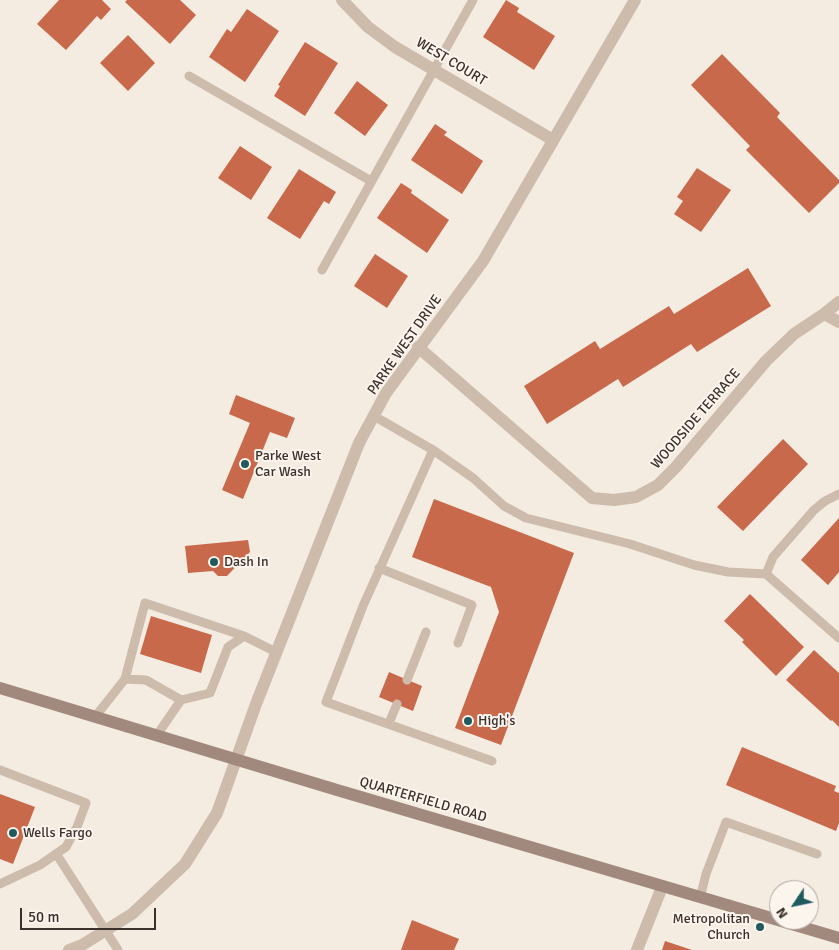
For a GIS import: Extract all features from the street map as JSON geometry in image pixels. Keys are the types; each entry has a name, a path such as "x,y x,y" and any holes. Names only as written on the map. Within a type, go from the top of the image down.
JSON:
{"main road":[{"name":"QUARTERFIELD ROAD","path":"0,688 662,887 839,938"}],"street":[{"name":"WEST COURT","path":"342,0 368,27 395,46 554,140"},
{"name":"PARKE WEST DRIVE","path":"69,950 82,945 132,914 186,864 217,813 276,652 359,443 386,393 418,347 484,261 635,0"},
{"name":"WOODSIDE TERRACE","path":"418,347 592,498 614,500 636,497 658,485 676,467 766,361 794,334 839,302"},
{"path":"824,314 839,322"},
{"path":"637,950 662,887"}],"lane":[{"path":"322,270 473,0"},
{"path":"189,76 372,181"},
{"path":"374,416 433,450 473,478 504,506 526,518 630,544 694,565 728,572 766,574 839,638"},
{"path":"433,450 379,568 326,702 492,761"},
{"path":"766,574 773,557 814,510 825,501 839,494"},
{"path":"379,568 472,605 458,643"},
{"path":"95,717 125,679 145,603 244,636 276,652"},
{"path":"407,680 426,632"},
{"path":"157,735 181,700 210,693 228,647 244,636"},
{"path":"125,679 146,680 181,700"},
{"path":"389,723 397,704"},
{"path":"0,770 86,803 72,838 66,847 57,855 24,874 0,884"},
{"path":"700,898 706,874 726,822 817,854"},
{"path":"57,855 118,950"}],"building":[{"path":"59,0 102,0 111,9 101,20 97,16 66,50 37,24"},
{"path":"127,0 180,0 196,15 170,44 125,2"},
{"path":"506,0 519,8 517,12 555,36 534,70 483,37"},
{"path":"247,9 279,31 245,82 209,57 227,29 231,32"},
{"path":"128,35 155,63 128,91 100,63"},
{"path":"305,42 338,63 305,116 274,96 280,86 278,85"},
{"path":"722,54 780,113 777,117 839,180 839,183 809,213 746,150 750,146 691,85"},
{"path":"357,81 388,105 365,136 334,113"},
{"path":"435,124 447,132 444,135 483,161 462,194 411,160"},
{"path":"240,146 272,167 251,200 218,178"},
{"path":"697,168 731,190 701,232 674,214 683,201 677,197"},
{"path":"299,169 336,192 329,204 324,201 300,239 267,218"},
{"path":"401,183 412,190 411,193 449,220 427,253 377,218"},
{"path":"375,254 408,276 387,308 354,286"},
{"path":"748,268 771,306 697,352 691,344 623,387 618,379 547,424 524,386 595,341 600,349 669,306 674,314"},
{"name":"Parke West Car Wash","path":"236,395 295,418 287,438 270,432 243,499 222,490 250,423 229,414"},
{"path":"783,439 808,464 743,531 717,507"},
{"path":"434,499 574,553 501,745 455,728 499,612 491,587 412,557"},
{"path":"839,518 839,572 828,585 801,560"},
{"name":"Dash In","path":"248,540 250,552 227,576 218,576 213,571 188,573 185,546"},
{"path":"750,594 804,647 776,676 724,621"},
{"path":"151,616 212,635 201,673 140,654"},
{"path":"814,650 839,673 839,727 786,680"},
{"path":"389,672 422,686 413,711 379,697"},
{"path":"742,747 836,786 834,791 839,793 839,823 836,831 726,785"},
{"name":"Wells Fargo","path":"0,794 35,807 13,864 0,859"},
{"path":"412,920 459,939 454,950 401,950"},
{"path":"665,941 692,950 662,950"}],"place":[{"name":"Parke West Car Wash","path":"245,464"},
{"name":"Dash In","path":"214,562"},
{"name":"High's","path":"468,721"},
{"name":"Wells Fargo","path":"13,833"},
{"name":"Metropolitan Church","path":"760,927"}]}
